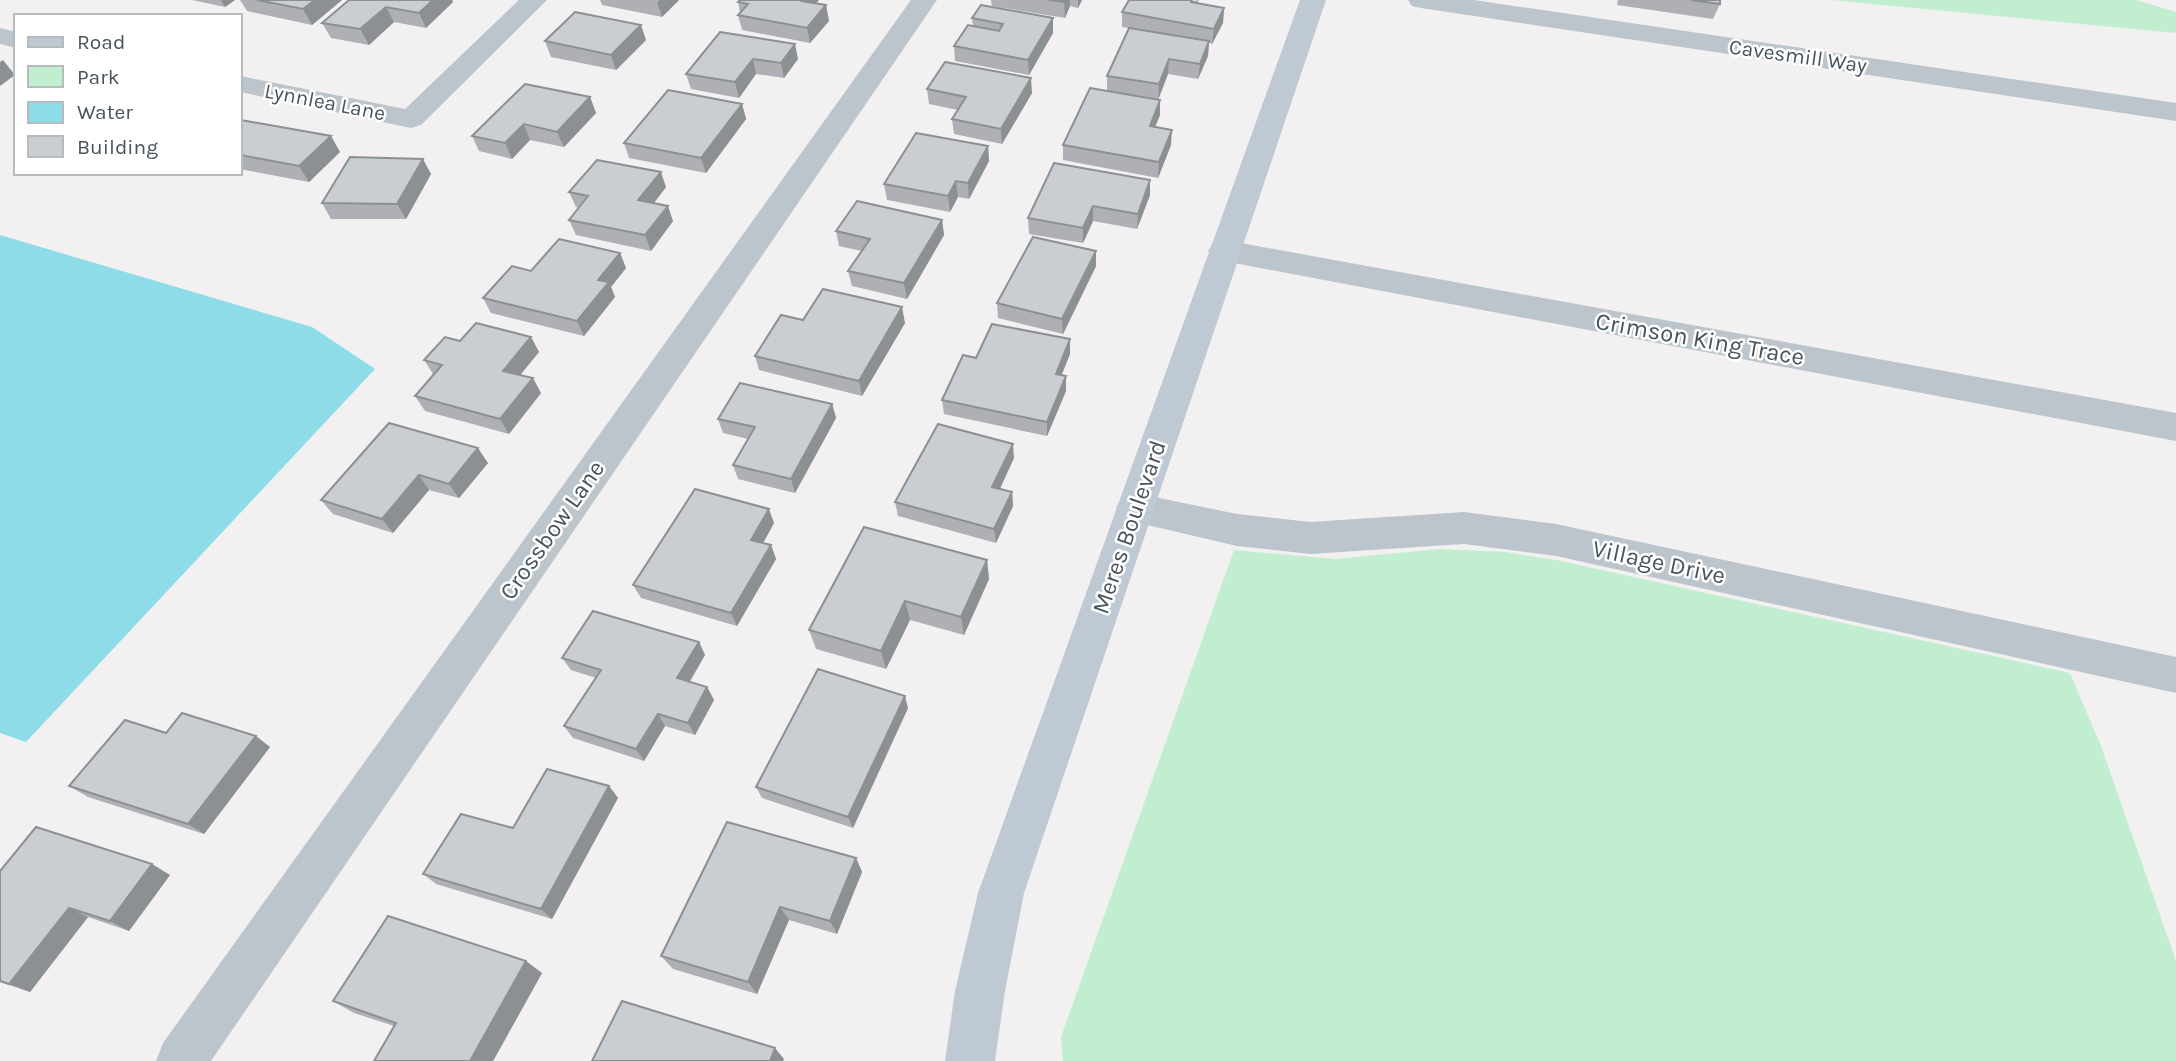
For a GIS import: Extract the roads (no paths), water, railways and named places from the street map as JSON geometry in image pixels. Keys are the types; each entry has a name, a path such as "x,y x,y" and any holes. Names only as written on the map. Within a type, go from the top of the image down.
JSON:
{"street":[{"name":"Lynnlea Lane","path":"242,85 411,119 534,0"},
{"name":"Crossbow Lane","path":"181,1061 924,0"},
{"name":"Meres Boulevard","path":"970,1061 980,991 1001,893 1313,0"},
{"name":"Cavesmill Way","path":"1421,0 2176,112"},
{"name":"Crimson King Trace","path":"1224,251 2176,427"},
{"name":"Village Drive","path":"1135,508 1237,530 1310,538 1464,528 1556,540 2176,675"}],"water":[{"path":"0,235 312,327 375,369 26,742 0,733"}]}
